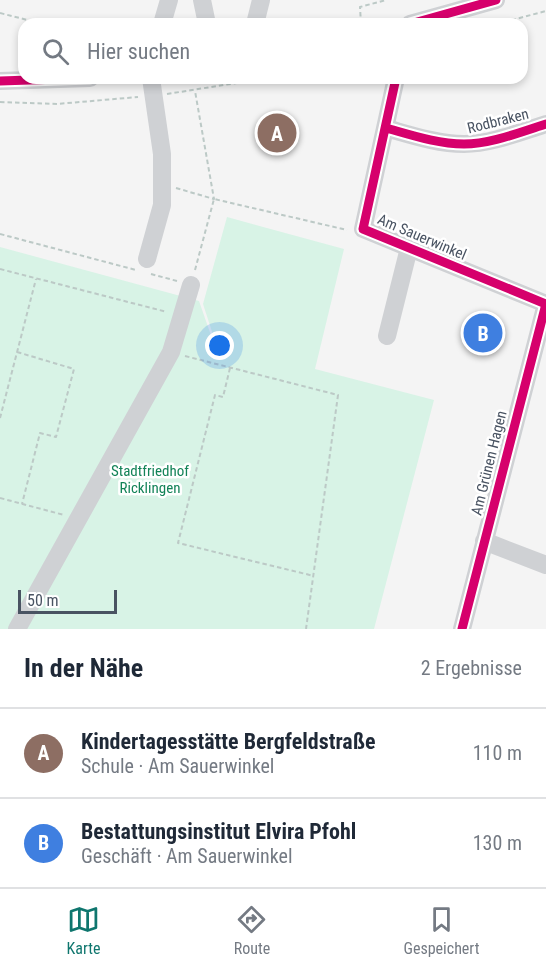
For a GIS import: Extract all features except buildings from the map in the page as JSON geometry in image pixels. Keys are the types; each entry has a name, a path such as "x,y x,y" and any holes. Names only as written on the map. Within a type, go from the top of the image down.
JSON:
{"street":[{"path":"164,18 169,0"},
{"path":"256,18 261,0"},
{"path":"432,18 496,0"},
{"path":"198,1 205,18"},
{"path":"0,81 18,80"},
{"name":"Am Sauerwinkel","path":"395,84 363,229 546,304"},
{"path":"147,259 162,206 162,154 152,87"},
{"name":"Rodbraken","path":"386,128 446,143 466,144 496,139 546,124"},
{"name":"Am Sauerwinkel","path":"387,336 410,248"},
{"path":"17,629 171,352 191,285"},
{"name":"Am Grünen Hagen","path":"462,629 546,304"},
{"path":"484,541 546,565"}],"path":[{"path":"361,18 362,0"},
{"path":"360,7 386,0"},
{"path":"520,18 546,11"},
{"path":"0,13 20,18"},
{"path":"0,102 57,104 152,87 195,91 234,84"},
{"path":"0,234 191,285 214,199 195,91"},
{"path":"162,186 344,231 363,229"},
{"path":"0,269 182,316"},
{"path":"0,418 36,279"},
{"path":"17,352 74,369 56,437 40,433 22,504"},
{"path":"171,352 338,395 306,629"},
{"path":"231,368 223,397 215,395 178,543 314,576"},
{"path":"0,498 79,519"}],"green space":[{"name":"Stadtfriedhof Ricklingen","path":"227,217 344,249 315,369 434,400 374,629 0,629 0,247 199,301 214,344 216,344 203,304"}],"cycle path":[{"path":"432,18 496,0"},
{"path":"0,81 18,80"},
{"path":"395,84 363,229 546,304 462,629"},
{"path":"386,128 434,141 464,144 495,140 546,124"}],"place":[{"name":"Kindertagesstätte Bergfeldstraße","path":"277,133"},
{"name":"Bestattungsinstitut Elvira Pfohl","path":"483,333"}]}
